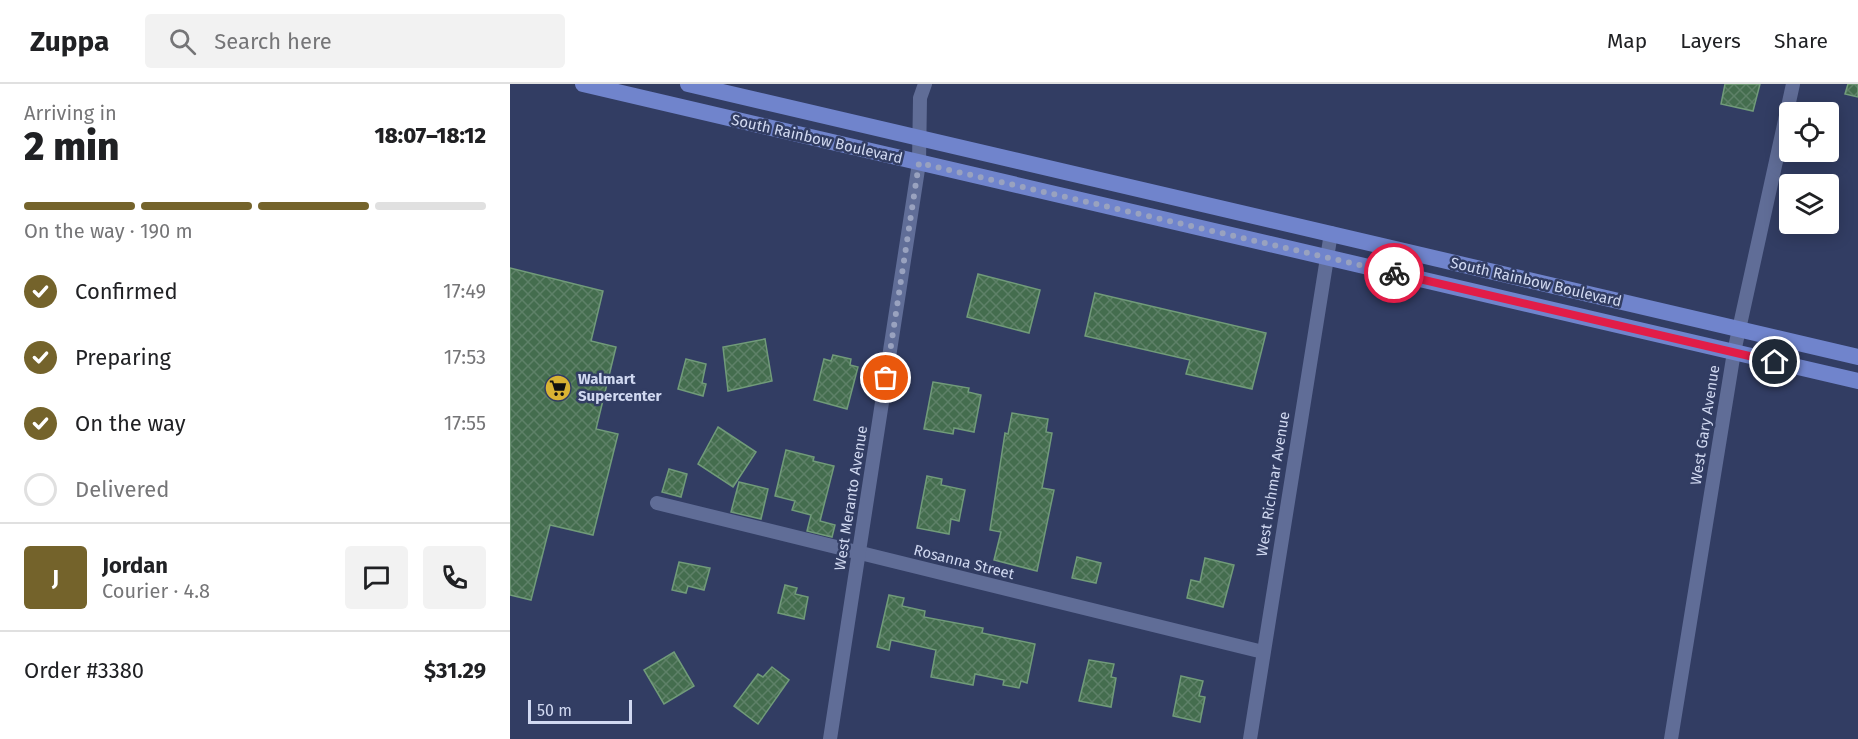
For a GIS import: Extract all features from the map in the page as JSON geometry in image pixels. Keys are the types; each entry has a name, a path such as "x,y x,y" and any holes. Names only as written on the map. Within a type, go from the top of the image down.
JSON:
{"main road":[{"name":"South Rainbow Boulevard","path":"583,84 1858,381"},
{"name":"South Rainbow Boulevard","path":"688,84 1858,357"}],"street":[{"name":"West Meranto Avenue","path":"830,739 919,163 922,139 920,98 925,84"},
{"name":"West Gary Avenue","path":"1671,739 1734,352 1741,330 1793,84"},
{"name":"West Richmar Avenue","path":"1250,739 1331,233"},
{"name":"Rosanna Street","path":"657,504 1263,652"}],"building":[{"path":"1725,84 1760,84 1753,111 1721,104"},
{"path":"1848,84 1858,84 1858,97 1845,94"},
{"name":"Walmart Supercenter","path":"510,268 603,291 591,341 616,347 596,429 618,434 593,535 550,525 531,600 510,595"},
{"path":"978,274 1040,290 1029,333 967,317"},
{"path":"1095,293 1266,333 1252,389 1186,374 1190,360 1085,336"},
{"path":"765,339 772,381 728,391 723,347"},
{"path":"833,355 851,359 850,365 858,367 847,409 814,400 824,359 831,361"},
{"path":"686,359 706,364 702,383 706,384 703,396 678,389"},
{"path":"933,382 969,388 968,392 981,395 974,432 954,428 953,434 924,429"},
{"path":"1012,413 1048,419 1046,432 1052,433 1042,488 1054,490 1037,571 994,560 1001,532 990,530 1005,433 1008,434"},
{"path":"718,427 756,452 733,487 698,464"},
{"path":"786,450 814,457 813,461 834,466 820,521 835,525 832,537 807,531 811,515 792,510 795,501 775,496"},
{"path":"669,469 687,474 681,497 662,492"},
{"path":"927,476 942,479 941,485 965,490 959,521 951,519 949,534 917,528"},
{"path":"739,482 768,489 761,519 731,512"},
{"path":"1077,557 1101,563 1096,583 1072,578"},
{"path":"1205,558 1234,565 1223,607 1187,598 1191,580 1200,582"},
{"path":"679,562 710,568 704,590 688,586 686,593 672,590"},
{"path":"785,585 797,588 795,594 808,597 804,619 778,613"},
{"path":"889,595 904,598 902,606 925,611 924,617 983,628 982,633 1035,644 1027,683 1021,681 1019,688 1003,685 1004,680 975,674 973,685 931,677 936,650 891,640 889,650 877,647"},
{"path":"674,652 694,686 664,704 644,670"},
{"path":"1089,660 1114,664 1111,677 1116,678 1111,707 1079,701"},
{"path":"772,667 789,680 758,724 734,706 758,674 763,677"},
{"path":"1181,676 1203,681 1199,696 1205,697 1200,722 1173,716"}],"way so far":[{"path":"886,378 919,163 1394,273"}],"place":[{"name":"Walmart Supercenter","path":"558,388"}],"route":[{"path":"1394,273 1775,362"}]}
